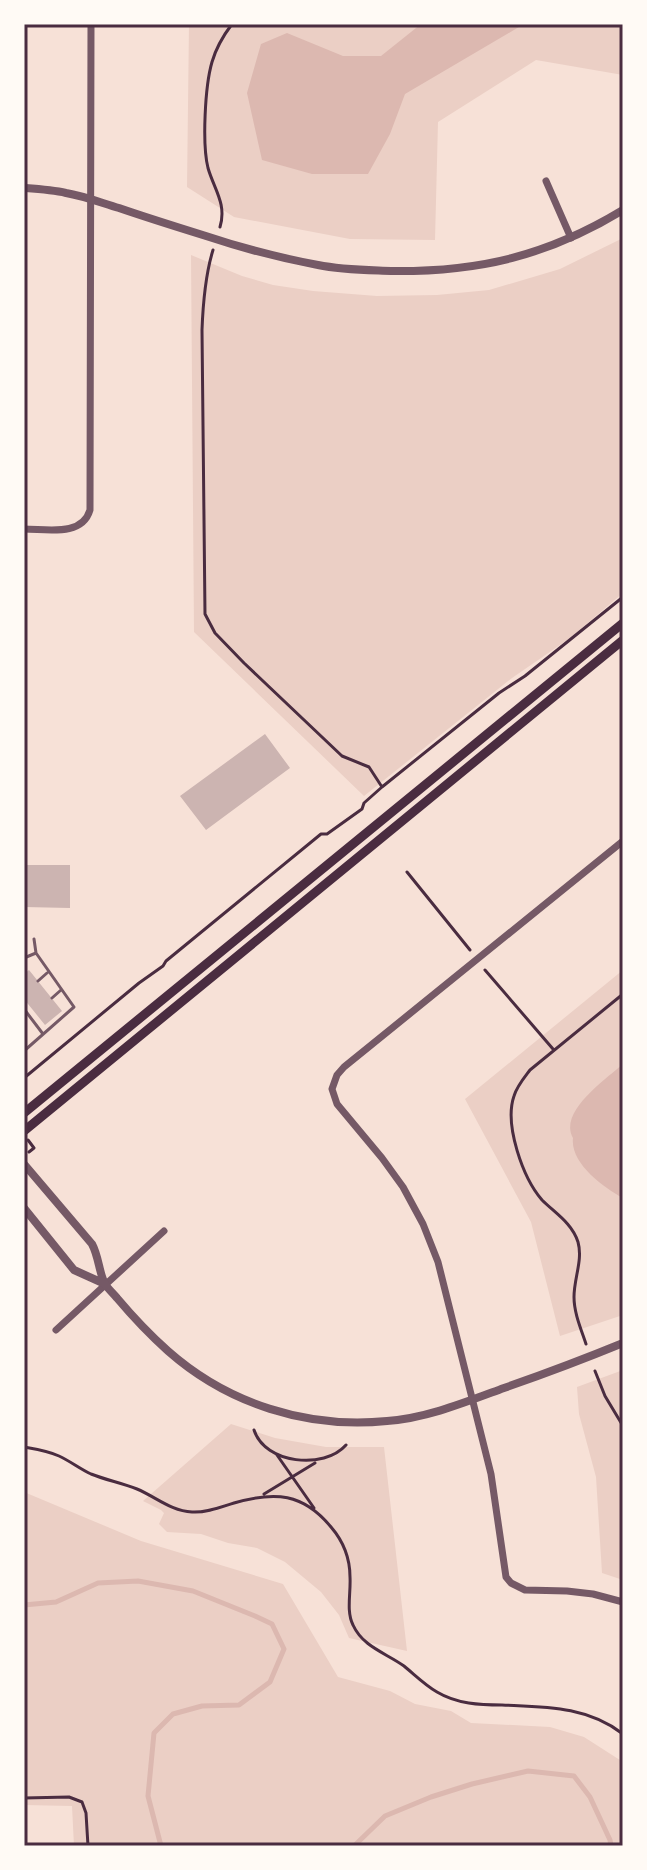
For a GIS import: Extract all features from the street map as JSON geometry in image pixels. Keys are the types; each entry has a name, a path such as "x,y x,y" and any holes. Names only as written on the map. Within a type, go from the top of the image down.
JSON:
{"main road":[{"path":"24,1113 623,623"},
{"path":"24,1131 623,640"}],"street":[{"path":"24,529 76,528 88,518 90,510 91,24"},
{"path":"546,181 571,238"},
{"path":"24,188 65,192 277,256 320,266 358,269 415,271 497,263 571,238 623,210"},
{"path":"623,841 344,1067 332,1089 337,1104 393,1173 423,1224 444,1281 491,1474 506,1577 525,1590 593,1594 623,1602"},
{"path":"24,1164 92,1244 105,1284"},
{"path":"24,1208 74,1270 105,1284 136,1321 178,1360 200,1377 228,1392 290,1415 356,1423 423,1415 623,1343"},
{"path":"56,1330 164,1231"}],"lane":[{"path":"24,1051 74,1007 36,953 34,939"},
{"path":"24,958 36,953"},
{"path":"38,981 49,972"},
{"path":"52,998 61,990"},
{"path":"24,1009 43,1034"},
{"path":"30,1017 35,1012"}],"path":[{"path":"220,230 222,204 207,161 207,104 212,63 232,24"},
{"path":"214,248 203,294 202,330 205,614 215,633 244,663 342,756 369,767 382,787"},
{"path":"24,1078 321,834 327,834 362,809 364,803 382,787 623,597"},
{"path":"407,872 470,951"},
{"path":"485,970 554,1050"},
{"path":"586,1344 576,1314 574,1296 579,1262 577,1238 563,1218 549,1207 532,1186 516,1147 511,1110 513,1097 530,1070 623,994"},
{"path":"595,1371 605,1396 623,1426"},
{"path":"254,1430 257,1439 275,1452 300,1460 318,1461"},
{"path":"261,1496 318,1461 335,1455 346,1445"},
{"path":"24,1447 54,1454 87,1472 138,1489 182,1510 212,1509 261,1496 287,1497 315,1510"},
{"path":"275,1452 343,1545 349,1561 352,1624 370,1647 390,1657 423,1683 452,1700 482,1705 571,1710 612,1725 623,1734"},
{"path":"24,1798 69,1797 82,1802 86,1813 88,1846"}],"shaded area":[{"path":"189,24 623,24 623,75 536,60 438,122 435,240 350,239 234,217 187,187"},
{"path":"421,24 524,24 405,94 390,134 368,174 312,174 262,160 247,93 261,44 287,33 343,56 381,56"},
{"path":"623,238 623,593 570,638 512,678 364,796 194,632 191,255 273,285 377,296 437,295 489,290 560,269"},
{"path":"623,970 623,1315 560,1336 531,1222 465,1099"},
{"path":"623,1064 623,1198 606,1188 582,1165 573,1147 570,1128 572,1118 586,1097"},
{"path":"623,1370 623,1580 602,1573 596,1477 579,1414 577,1387"},
{"path":"231,1424 275,1438 326,1447 384,1447 407,1651 349,1638 339,1615 321,1592 285,1562 257,1548 201,1534 167,1532 159,1524 164,1513 143,1501"},
{"path":"24,1492 141,1541 283,1584 338,1677 390,1691 415,1704 451,1711 471,1723 550,1727 584,1737 623,1762 623,1846 74,1846 72,1806 24,1805"}],"building":[{"path":"265,734 290,768 206,830 180,796"},
{"path":"24,865 70,865 70,908 24,907"},
{"path":"29,970 62,1011 45,1025 24,999 24,974"}],"waterway":[{"path":"24,1605 56,1602 98,1583 138,1581 193,1591 272,1624 284,1649 270,1682 239,1705 202,1706 173,1714 154,1733 148,1796 161,1846"},
{"path":"354,1846 385,1816 472,1784 528,1771 574,1776 590,1797 611,1846"}]}
